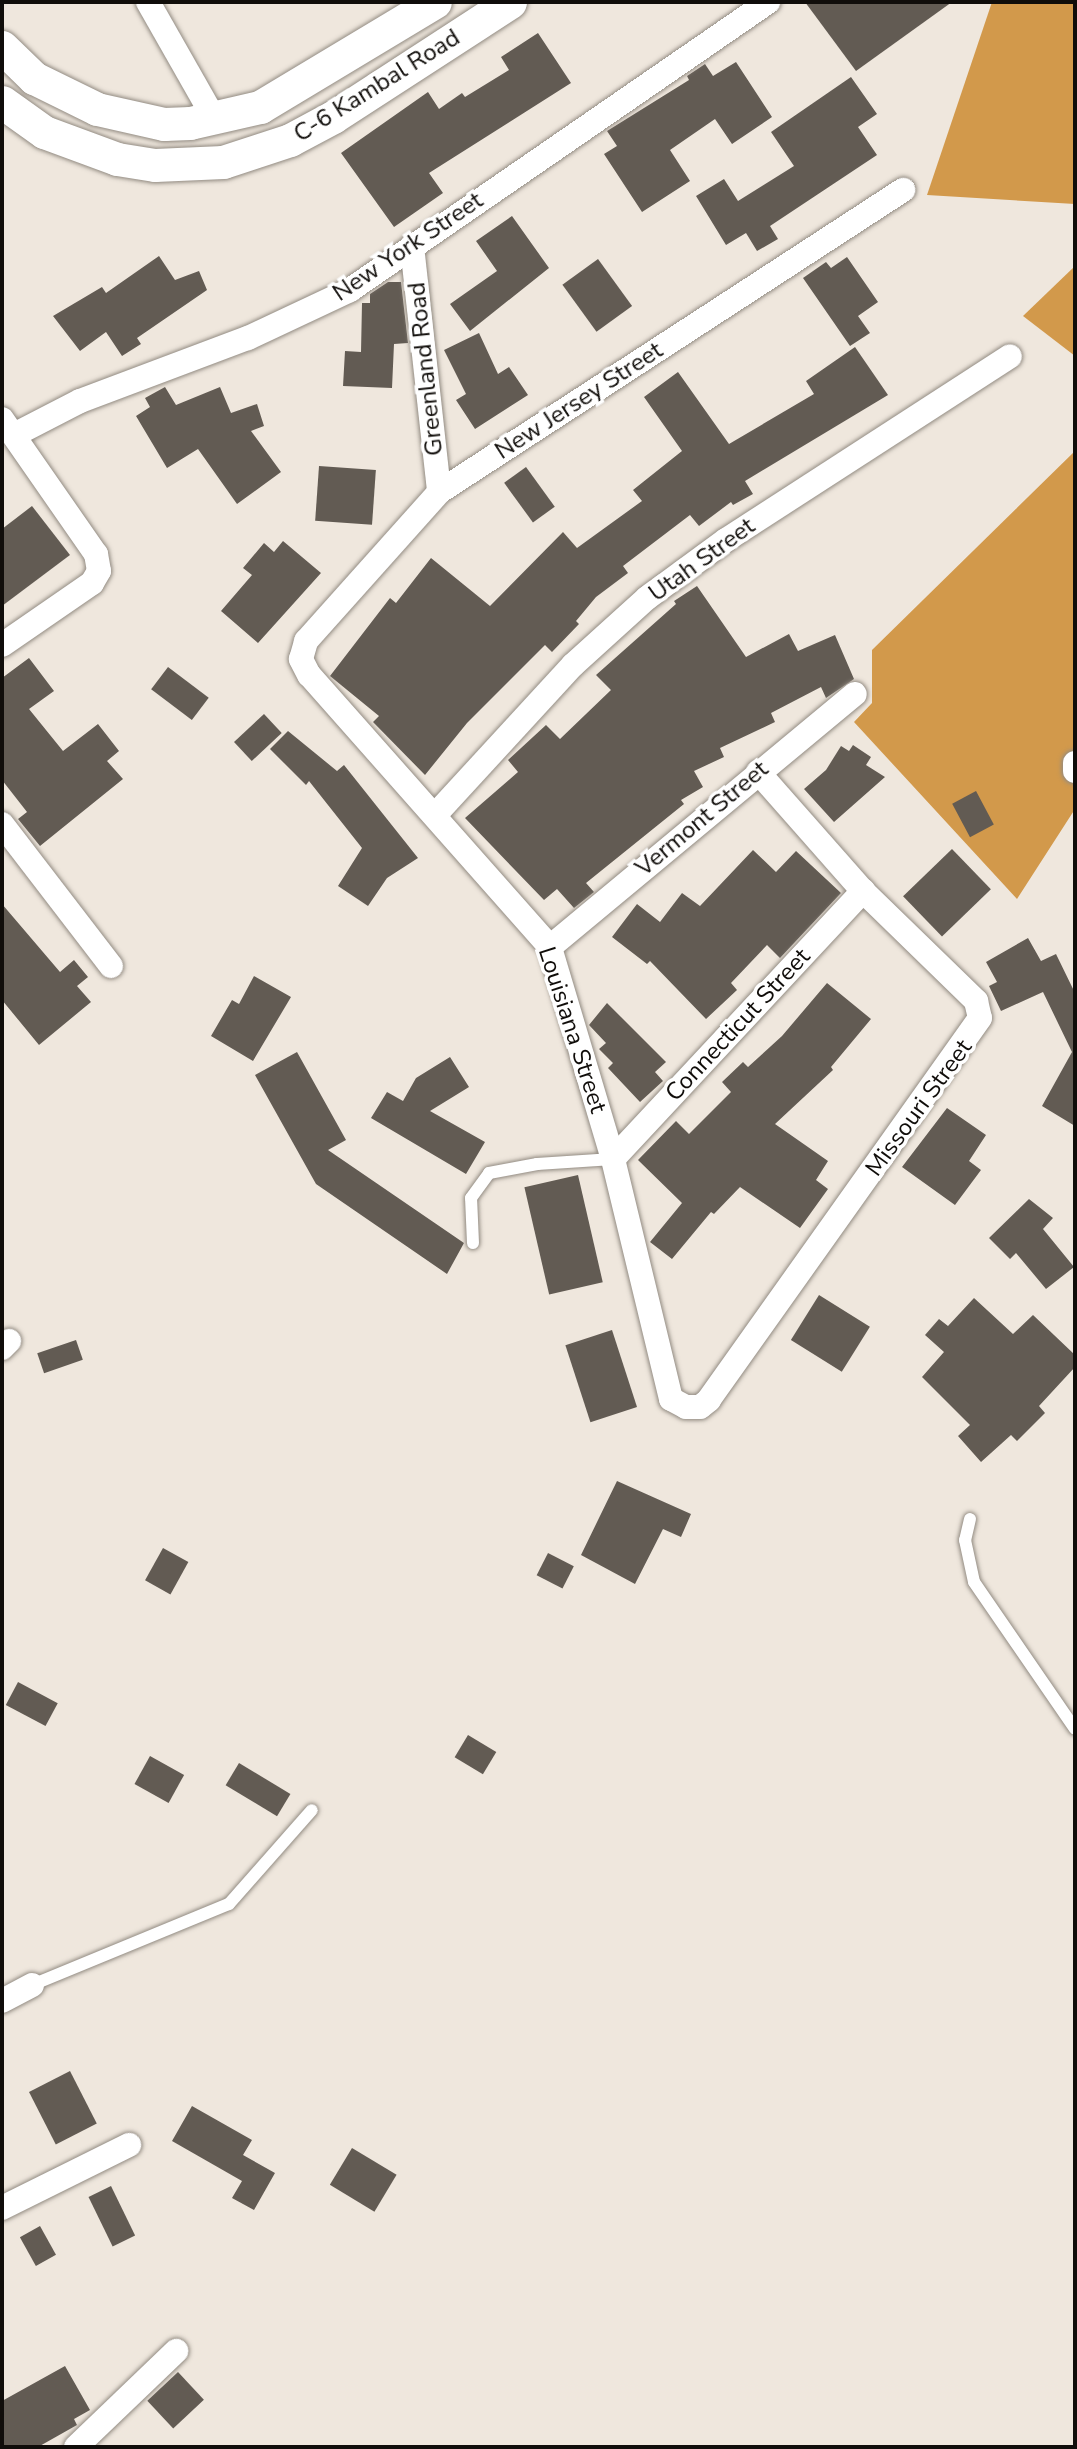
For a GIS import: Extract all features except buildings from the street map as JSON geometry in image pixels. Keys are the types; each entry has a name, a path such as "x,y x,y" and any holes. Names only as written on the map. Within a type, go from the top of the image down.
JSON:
{"main road":[{"name":"C-6 Kambal Road","path":"2,47 34,78 97,109 164,124 215,120 260,107 292,90 435,2"},
{"name":"C-6 Kambal Road","path":"2,102 44,132 117,159 155,165 223,162 280,144 333,117 510,2"}],"street":[{"path":"148,2 215,120"},
{"name":"New York Street","path":"9,426 248,338 350,290 768,2"},
{"name":"New Jersey Street","path":"301,659 306,641 439,492 903,190"},
{"name":"Greenland Road","path":"412,246 439,492"},
{"name":"Utah Street","path":"436,814 573,665 647,598 726,540 1010,356"},
{"path":"2,645 92,583 99,571 96,554 9,426"},
{"name":"Louisiana Street","path":"301,659 309,675 436,814 550,947 613,1159 671,1399"},
{"name":"Vermont Street","path":"550,947 855,694"},
{"path":"1075,763 1075,771"},
{"name":"Missouri Street","path":"671,1399 686,1407 700,1407 709,1400 980,1018 976,1001 863,891 758,772"},
{"path":"2,824 111,966"},
{"name":"Connecticut Street","path":"613,1159 863,891"},
{"path":"2,2001 32,1985"},
{"path":"2,2208 129,2145"},
{"path":"76,2447 176,2351"}],"lane":[{"path":"474,1243 471,1198 489,1173 537,1164 613,1159"},
{"path":"970,1519 965,1540 974,1583 1075,1729"},
{"path":"32,1985 229,1904 312,1810"}],"shaded area":[{"path":"992,2 1075,2 1075,204 927,195"},
{"path":"1075,266 1075,356 1023,316"},
{"path":"1075,451 1075,809 1017,899 854,722 872,703 872,650"}]}
